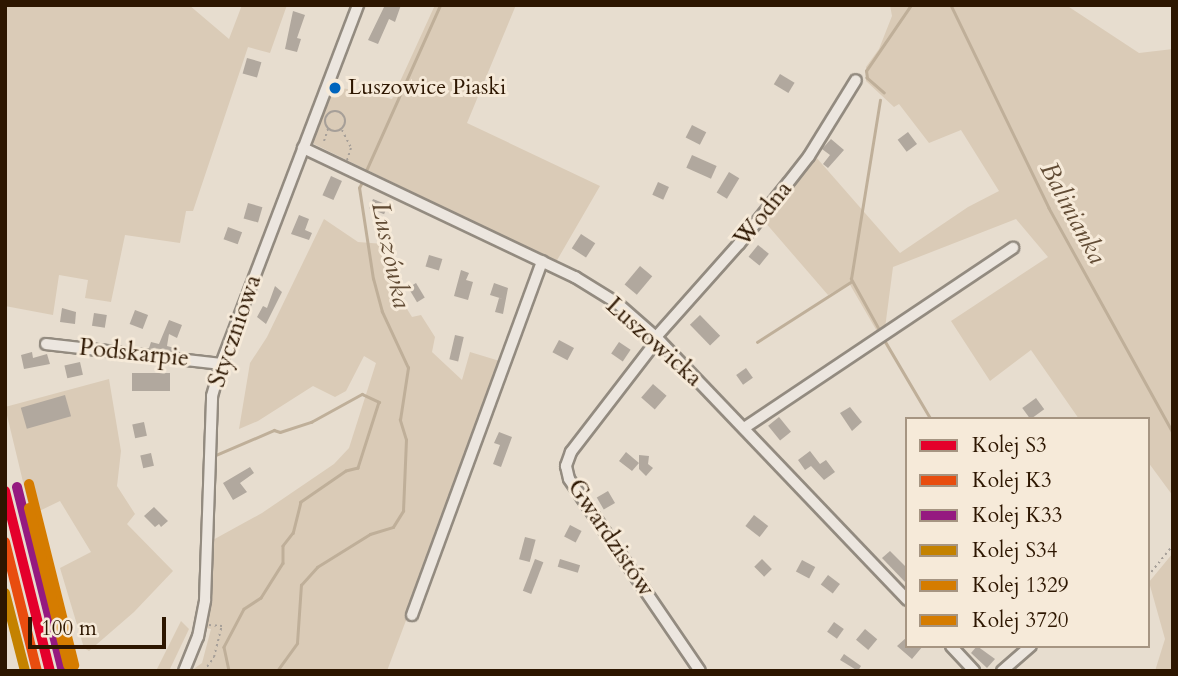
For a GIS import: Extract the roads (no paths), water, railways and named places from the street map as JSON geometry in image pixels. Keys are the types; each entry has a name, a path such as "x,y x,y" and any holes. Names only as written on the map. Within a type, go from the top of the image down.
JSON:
{"street":[{"name":"Styczniowa","path":"184,671 201,624 207,573 212,396 221,364 358,5"},
{"name":"Wodna","path":"657,338 739,244 809,156 856,80"},
{"name":"Luszowicka","path":"303,148 542,261 617,303 657,338 905,598"},
{"path":"744,428 1013,248"},
{"path":"412,615 542,261"},
{"name":"Gwardzistów","path":"657,338 571,452 566,466 569,479 700,671"},
{"name":"Podskarpie","path":"46,344 221,364"},
{"path":"953,648 974,671"},
{"path":"1002,671 1029,648"}],"waterway":[{"name":"Luszówka","path":"365,173 440,5"},
{"path":"884,93 867,78 866,71 911,5"},
{"name":"Balinianka","path":"951,5 1049,208 1173,433"},
{"path":"878,328 851,279 880,100"},
{"name":"Luszówka","path":"277,671 297,643 301,585 317,567 370,534 393,527 403,511 406,440 400,420 408,368 382,312 373,279 359,188 363,180"},
{"path":"757,342 851,282"},
{"path":"885,341 930,417"},
{"path":"216,455 274,430 280,432 311,422 362,394 379,402 358,468 346,471 301,502 293,533 283,546 283,563 261,598 244,609 224,647 229,671"}],"rail line":[{"name":"1329","path":"29,484 74,665"},
{"name":"K33","path":"17,487 62,668"},
{"name":"S3","path":"5,491 50,671"},
{"name":"3720","path":"29,508 68,665"},
{"name":"K3","path":"5,542 37,671"},
{"name":"S34","path":"5,593 25,671"}],"place":[{"name":"Luszowice Piaski","path":"335,88"}]}
